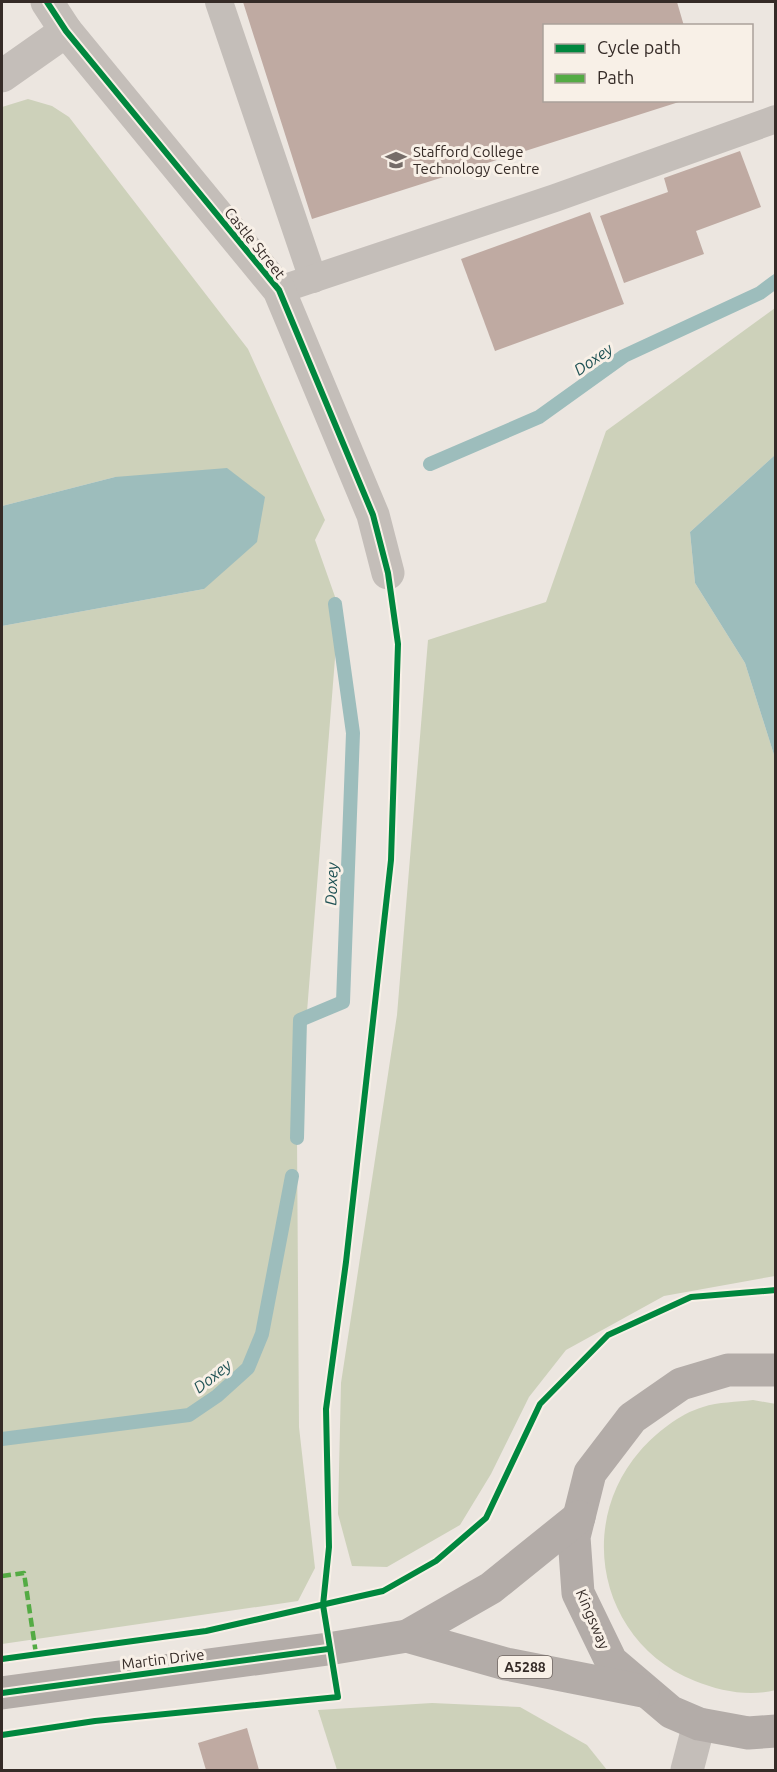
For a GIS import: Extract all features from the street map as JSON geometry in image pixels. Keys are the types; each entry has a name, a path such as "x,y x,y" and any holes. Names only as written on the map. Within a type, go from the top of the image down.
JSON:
{"main road":[{"name":"Kingsway","path":"776,1370 728,1370 681,1384 632,1418 591,1473 574,1537 578,1593 610,1661 671,1712 699,1724 748,1733 776,1731"},
{"name":"Martin Drive","path":"2,1693 407,1636 491,1588 579,1517"},
{"name":"Martin Drive","path":"407,1636 506,1664 645,1691"}],"street":[{"name":"Castle Street","path":"47,2 66,31 279,290 373,515 388,573"},
{"path":"2,76 66,31"},
{"path":"687,1770 699,1724"}],"lane":[{"path":"219,2 313,279"},
{"path":"279,290 555,198 776,119"}],"green space":[{"path":"28,99 52,106 69,117 248,349 325,520 315,540 339,608 297,1138 299,1427 315,1568 298,1601 2,1644 2,626 204,589 115,477 2,506 2,107"},
{"path":"775,308 775,455 690,532 695,583 745,663 775,758 775,1276 664,1296 566,1350 529,1397 491,1474 460,1525 387,1567 352,1566 338,1514 341,1383 397,1015 428,640 546,602 606,431"},
{"path":"753,1400 776,1404 776,1690 745,1693 714,1688 695,1681 663,1664 638,1640 619,1612 608,1581 604,1547 608,1514 620,1481 646,1444 668,1425 694,1410 715,1404"},
{"path":"432,1703 520,1707 587,1745 607,1770 337,1770 318,1710"}],"water":[{"path":"775,455 775,758 745,663 695,583 690,532"},
{"path":"227,468 265,497 257,542 204,589 2,626 2,506 115,477"}],"building":[{"name":"Stafford College Technology Centre","path":"243,2 677,2 683,24 543,24 543,102 679,102 312,219"},
{"path":"740,151 761,207 696,231 704,254 624,283 600,216 668,192 664,178"},
{"path":"590,212 624,304 495,351 461,259"},
{"path":"247,1728 259,1770 206,1770 198,1743"}],"waterway":[{"name":"Doxey","path":"430,464 539,417 624,356 760,293 776,281"},
{"name":"Doxey","path":"297,1138 300,1020 343,1002 353,733 335,604"},
{"name":"Doxey","path":"2,1439 189,1415 217,1396 248,1368 262,1334 292,1176"}],"marked path":[{"path":"2,1576 24,1573 36,1654"}],"cycle path":[{"path":"2,1735 95,1721 338,1697 323,1605 329,1547 326,1409 346,1262 391,860 398,644 388,573 373,515 279,290 66,31 47,2"},
{"path":"2,1659 206,1631 383,1591 436,1561 486,1518 540,1404 608,1335 691,1297 776,1290"},
{"path":"2,1693 328,1649"}],"place":[{"name":"Stafford College Technology Centre","path":"396,160"}]}
